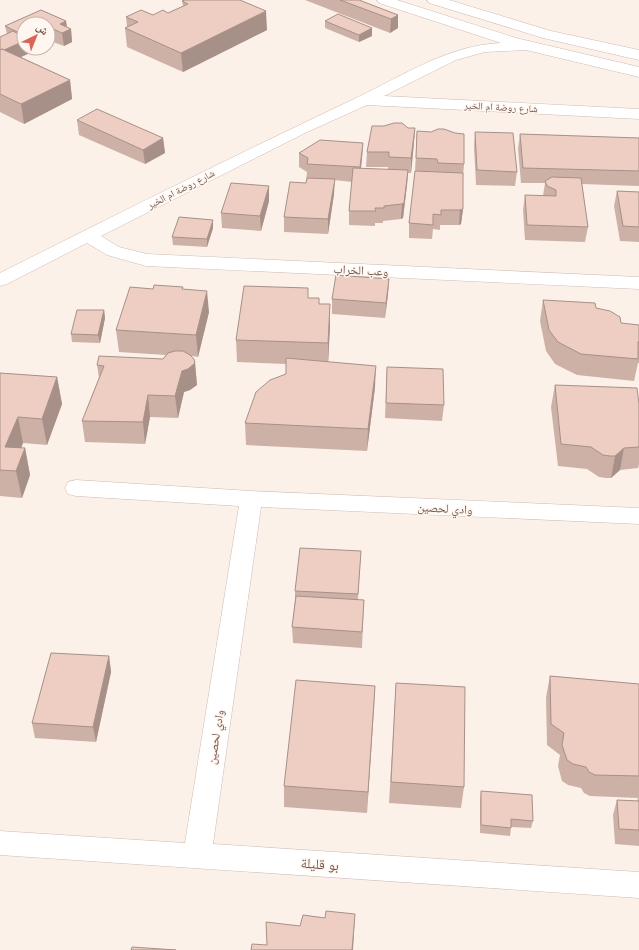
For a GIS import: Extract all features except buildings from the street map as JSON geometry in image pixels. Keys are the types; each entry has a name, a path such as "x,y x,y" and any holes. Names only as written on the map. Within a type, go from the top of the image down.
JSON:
{"street":[{"name":"شارع روضة ام الخير","path":"384,0 421,6 456,26 465,34 466,40 464,46 451,57"},
{"path":"434,0 548,35 639,55"},
{"name":"شارع روضة ام الخير","path":"456,26 523,46 639,72"},
{"name":"شارع روضة ام الخير","path":"0,280 299,130 451,57 484,48 523,46"},
{"name":"شارع روضة ام الخير","path":"364,100 639,114"},
{"name":"وعب الخراب","path":"87,236 113,251 146,260 639,282"},
{"name":"وادي لحصين","path":"76,488 251,499 639,516"},
{"name":"وادي لحصين","path":"197,856 251,499"},
{"name":"بو قليلة","path":"0,843 639,885"}]}
